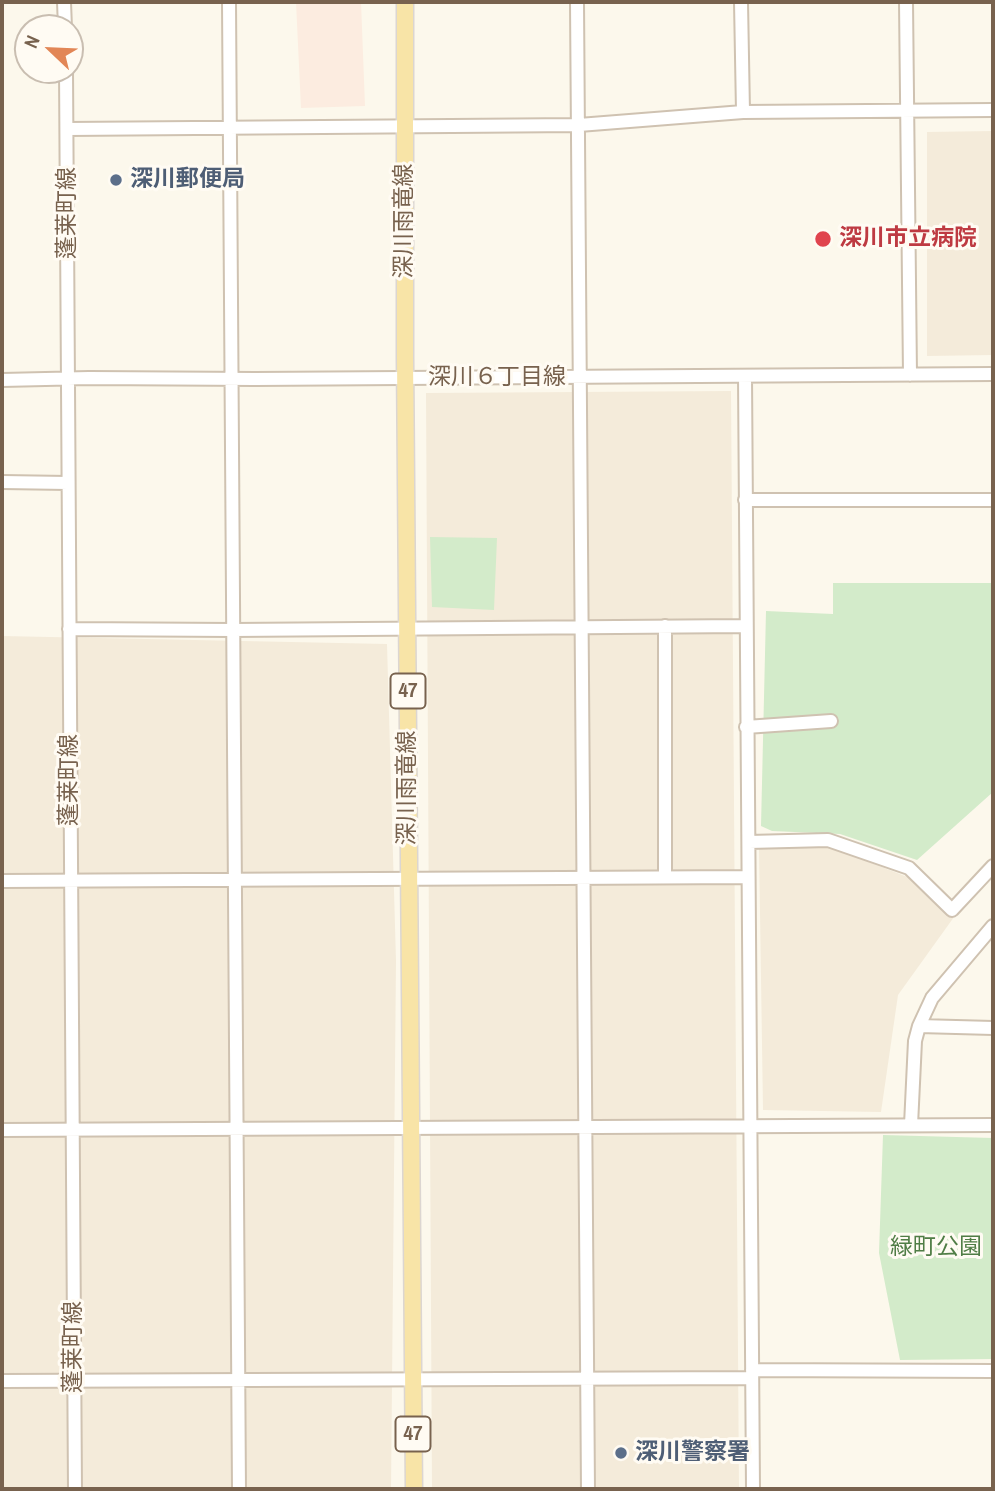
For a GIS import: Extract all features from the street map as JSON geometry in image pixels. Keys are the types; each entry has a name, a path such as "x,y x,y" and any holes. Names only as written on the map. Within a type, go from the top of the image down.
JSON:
{"main road":[{"name":"深川雨竜線","path":"405,2 405,379 414,1489"}],"street":[{"path":"229,2 239,1489"},
{"path":"577,2 588,1489"},
{"path":"741,2 743,112"},
{"path":"906,2 910,376"},
{"name":"蓬莱町線","path":"66,84 75,1489"},
{"path":"67,130 579,125 743,112 993,110"},
{"name":"深川６丁目線","path":"2,380 993,374"},
{"path":"745,376 753,1489"},
{"path":"2,482 68,482"},
{"path":"745,500 993,500"},
{"path":"665,626 665,877"},
{"path":"69,629 745,626"},
{"path":"746,727 831,721"},
{"path":"749,842 828,840 909,868 952,910 993,866"},
{"path":"2,881 748,877"},
{"path":"911,1125 915,1041 919,1027 932,998 993,926"},
{"path":"919,1027 993,1028"},
{"path":"2,1130 993,1125"},
{"path":"2,1381 412,1380 993,1371"}],"shaded area":[{"path":"296,2 361,2 365,106 301,108"},
{"path":"993,131 993,355 927,356 927,132"},
{"path":"731,391 739,1489 432,1489 426,393"},
{"path":"2,636 387,644 396,961 391,1489 2,1489"},
{"path":"823,844 915,880 954,917 898,995 881,1112 763,1110 759,847"}],"green space":[{"path":"430,537 497,538 494,610 432,607"},
{"path":"833,583 993,583 993,792 917,860 840,834 772,831 761,826 766,611 833,614"},
{"name":"緑町公園","path":"883,1135 993,1138 993,1359 900,1360 879,1253"}],"place":[{"name":"深川郵便局","path":"116,180"},
{"name":"深川市立病院","path":"823,239"},
{"name":"深川警察署","path":"621,1453"}]}
